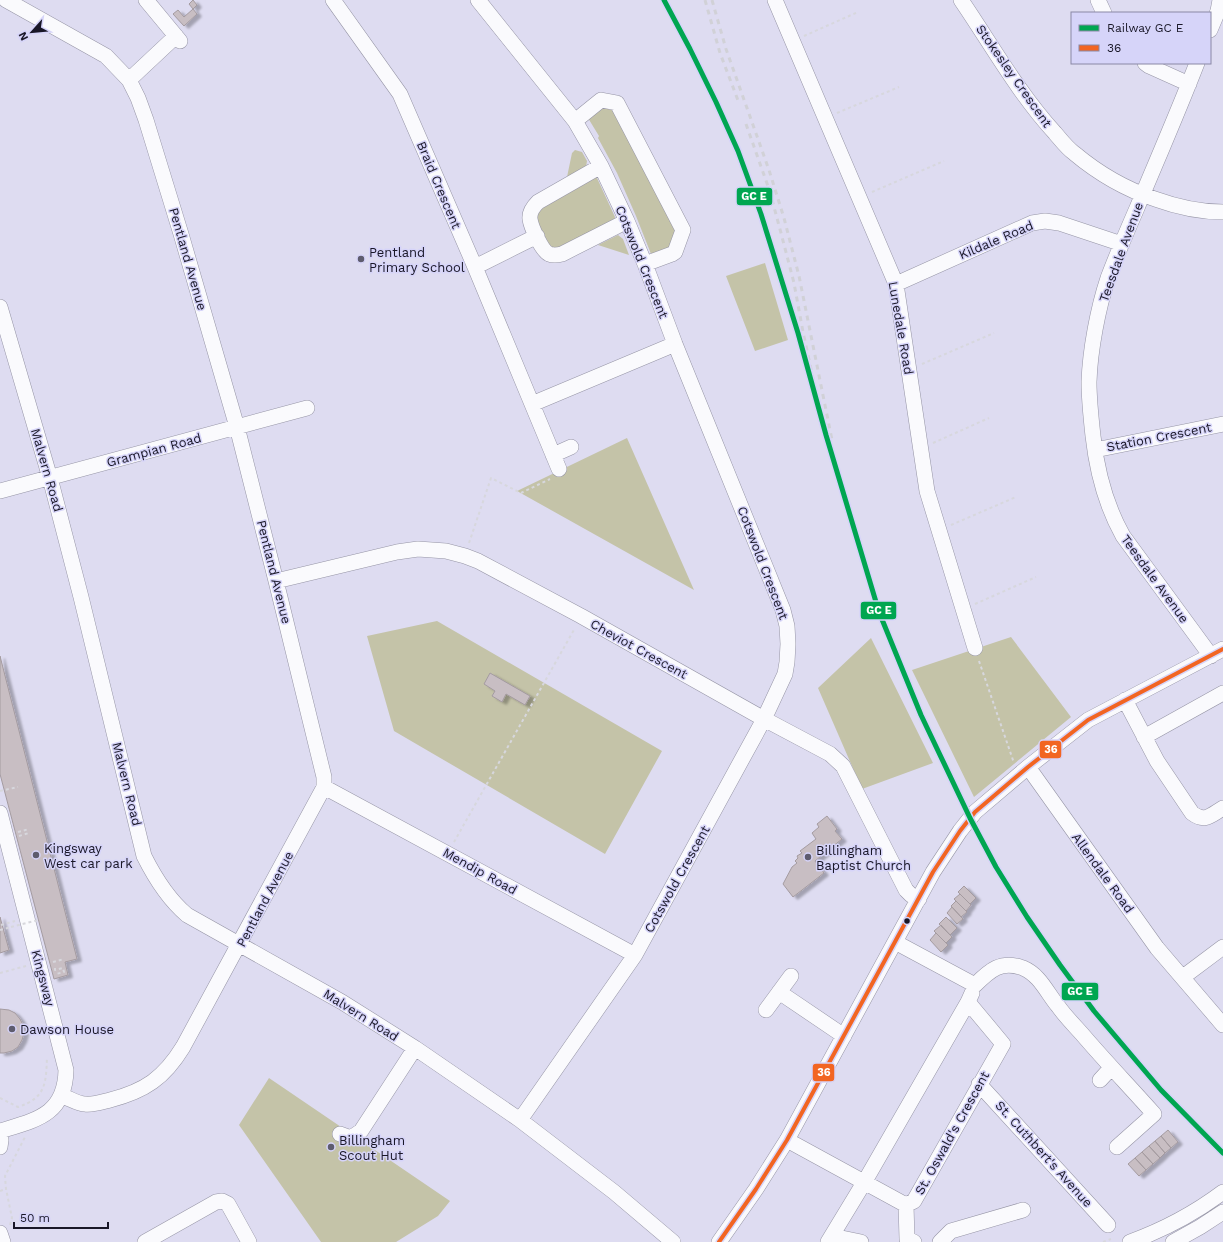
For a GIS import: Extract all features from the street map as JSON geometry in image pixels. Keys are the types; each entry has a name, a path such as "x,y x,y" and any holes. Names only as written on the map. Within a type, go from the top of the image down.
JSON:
{"street":[{"name":"Pentland Avenue","path":"6,0 106,56 129,80 138,98 146,120 237,427 324,777 324,786 240,944 184,1047 166,1071 134,1093 95,1104 84,1104 62,1096"},
{"path":"129,80 178,38 146,0"},
{"name":"Braid Crescent","path":"333,0 400,94 475,267 559,469"},
{"name":"Cotswold Crescent","path":"478,0 575,121 601,166 645,264 675,344 780,603 787,626 788,644 785,674 764,719 635,955 520,1120"},
{"name":"Lunedale Road","path":"775,0 896,284 927,491 975,648"},
{"name":"Stokesley Crescent","path":"961,0 1025,96 1046,123 1073,152 1115,182 1142,195 1186,208 1223,212"},
{"path":"1098,0 1104,12"},
{"path":"1211,28 1218,11 1220,0"},
{"path":"1146,64 1189,84"},
{"name":"Teesdale Avenue","path":"1197,64 1108,279 1093,341 1089,387 1095,450 1100,479 1107,504 1114,521 1123,536 1217,652"},
{"path":"575,121 601,100 617,103 683,230 675,252 645,264"},
{"path":"601,166 538,202 532,208 530,219 537,236 544,249 548,253 556,255 562,254 627,221"},
{"name":"Kildale Road","path":"896,284 1032,223 1045,221 1059,223 1122,244"},
{"path":"475,267 537,236"},
{"name":"Malvern Road","path":"0,307 50,478 81,597 144,856 162,888 176,906 187,915 342,1002 415,1048 520,1120 614,1192 673,1242"},
{"path":"532,404 675,344"},
{"name":"Grampian Road","path":"0,491 307,408"},
{"name":"Station Crescent","path":"1095,450 1223,424"},
{"path":"553,455 571,447"},
{"name":"Cheviot Crescent","path":"276,581 397,552 418,549 446,551 478,561 581,616 764,719 830,754 843,766 906,890 911,895 919,899"},
{"path":"719,1242 756,1189 787,1140 919,899 947,850 970,818 984,803 1088,720 1217,652"},
{"path":"1144,737 1223,693"},
{"path":"1125,700 1157,761 1192,813 1197,817 1202,818 1208,817 1223,808"},
{"name":"Allendale Road","path":"1023,771 1157,948 1223,1025"},
{"name":"Mendip Road","path":"324,786 635,955"},
{"name":"Kingsway","path":"0,813 39,962 54,994 66,1070 65,1088 62,1096"},
{"path":"895,942 975,985"},
{"path":"1183,977 1223,947"},
{"path":"861,1242 830,1239 865,1182 968,1002 975,985 988,972 995,968 1016,966 1025,969 1040,980 1057,1006 1111,1068 1154,1114 1117,1147"},
{"path":"766,1010 791,976"},
{"path":"779,992 844,1036"},
{"name":"St. Oswald's Crescent","path":"787,1140 906,1205 914,1201 1002,1044 968,1002"},
{"path":"340,1134 351,1138 361,1131 415,1048"},
{"path":"1100,1080 1111,1068"},
{"name":"St. Cuthbert's Avenue","path":"979,1084 1108,1225"},
{"path":"0,1147 0,1131 33,1121 48,1112 56,1105 62,1096"},
{"path":"1130,1242 1166,1227 1219,1195"},
{"path":"145,1242 216,1202 222,1201 228,1204 249,1242"},
{"path":"906,1205 907,1239 914,1242"},
{"path":"940,1242 951,1232 1023,1210"},
{"path":"1173,1242 1223,1212"}],"path":[{"path":"803,36 858,12"},
{"path":"837,113 899,87"},
{"path":"871,192 944,161"},
{"path":"920,365 994,333"},
{"path":"933,443 989,418"},
{"path":"465,556 491,478 521,493 557,475 559,469"},
{"path":"948,526 1016,497"},
{"path":"974,604 1036,577"},
{"path":"448,853 581,616"},
{"path":"975,648 1023,771"},
{"path":"0,791 18,786"},
{"path":"15,833 30,829"},
{"path":"19,836 29,833"},
{"path":"0,930 38,920"},
{"path":"64,959 53,962 55,970 63,968 64,972"},
{"path":"0,973 39,962"},
{"path":"0,1098 18,1107 27,1104 38,1096 46,1081 48,1053"},
{"path":"4,1235 12,1218 5,1176 26,1136 33,1134 33,1121"},
{"path":"0,1191 6,1189"}],"green space":[{"path":"601,107 615,111 680,233 670,250 651,254 617,173 598,138 599,136 588,118"},
{"path":"575,150 582,152 587,161 586,167 567,177 572,153"},
{"path":"591,177 597,178 615,217 614,221 559,250 548,246 537,224 537,210"},
{"path":"618,235 623,239 629,255 598,245"},
{"path":"765,263 788,340 755,351 726,276"},
{"path":"627,438 694,590 517,491"},
{"path":"437,621 662,751 605,854 394,731 367,636"},
{"path":"1011,637 1071,717 974,797 912,670"},
{"path":"871,638 933,763 862,789 818,688"},
{"path":"269,1078 450,1201 438,1216 396,1242 321,1242 239,1125"}],"building":[{"path":"193,0 197,5 193,9 189,4"},
{"path":"193,9 197,14 184,26 173,14 178,10 184,17"},
{"name":"Kingsway West car park","path":"0,656 77,959 65,962 68,975 54,979 0,774"},
{"path":"490,673 530,696 525,705 506,694 502,702 492,696 495,691 484,684"},
{"name":"Billingham Baptist Church","path":"827,816 837,829 835,831 842,839 815,861 824,873 793,897 783,884 792,867 797,863 795,861 798,858 797,856 802,853 800,851 816,839 812,833 819,827 817,824"},
{"path":"964,886 976,898 970,904 958,892"},
{"path":"960,894 971,905 966,911 954,899"},
{"path":"956,901 967,912 961,917 951,906"},
{"path":"952,907 963,919 957,924 947,913"},
{"path":"0,917 9,950 0,953"},
{"path":"946,917 957,928 950,935 939,924"},
{"path":"941,925 952,937 946,943 934,931"},
{"path":"936,933 948,945 941,952 930,940"},
{"name":"Dawson House","path":"0,1009 9,1010 15,1013 23,1025 24,1033 18,1047 12,1051 4,1053 0,1053"},
{"path":"1168,1130 1178,1142 1171,1148 1161,1136"},
{"path":"1161,1136 1171,1148 1165,1153 1155,1141"},
{"path":"1155,1141 1165,1153 1160,1158 1149,1146"},
{"path":"1149,1146 1160,1158 1153,1164 1142,1152"},
{"path":"1142,1152 1153,1164 1146,1170 1135,1158"},
{"path":"1135,1158 1146,1170 1139,1176 1128,1164"}],"railway":[{"path":"705,0 720,53 739,103"},
{"path":"712,0 726,49 769,170 784,218 799,276 832,440"},
{"path":"746,124 770,192 794,283 819,406"}],"transit line":[{"path":"664,0 716,102 738,151 761,214 798,333 826,435 879,612 921,715 970,818 996,867 1027,917 1094,1011 1161,1090 1223,1153"},
{"name":"36","path":"719,1242 756,1189 787,1140 933,872 960,831 975,812 1028,767 1088,720 1223,649"}],"place":[{"name":"Pentland Primary School","path":"361,259"},
{"name":"Kingsway West car park","path":"36,855"},
{"name":"Billingham Baptist Church","path":"808,857"},
{"name":"Dawson House","path":"12,1029"},
{"name":"Billingham Scout Hut","path":"331,1147"}]}
